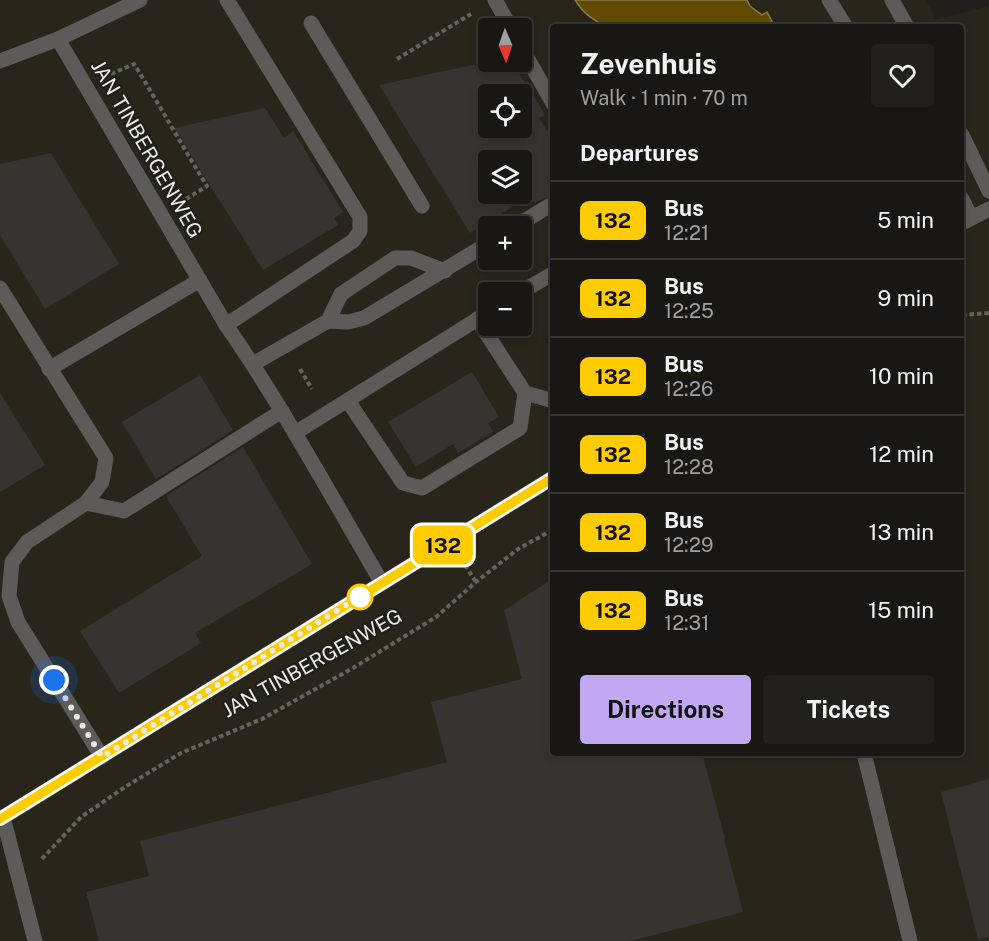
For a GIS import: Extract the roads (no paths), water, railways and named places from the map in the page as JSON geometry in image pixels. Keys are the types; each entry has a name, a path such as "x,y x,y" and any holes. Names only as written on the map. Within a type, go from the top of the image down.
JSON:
{"street":[{"path":"0,61 58,39 140,0"},
{"path":"226,325 353,241 360,231 360,217 227,0"},
{"path":"495,0 505,18"},
{"path":"830,0 844,24"},
{"path":"892,0 905,24"},
{"path":"311,23 422,206"},
{"name":"JAN TINBERGENWEG","path":"58,39 226,325 282,411 382,583"},
{"path":"532,66 550,98"},
{"path":"964,139 989,191"},
{"path":"532,216 550,205"},
{"path":"966,220 989,209"},
{"path":"253,364 328,321 348,322 364,318 478,250"},
{"path":"328,321 341,294 395,258 411,258 445,271"},
{"path":"532,286 550,275"},
{"path":"49,369 200,280"},
{"path":"0,288 105,458 102,482 86,503 27,542 12,562 9,596 18,622 102,757"},
{"path":"295,433 478,319"},
{"path":"348,401 403,483 422,488 519,428 525,393 494,336"},
{"path":"525,393 550,400"},
{"path":"86,503 124,512 282,411"},
{"name":"JAN TINBERGENWEG","path":"1,818 550,479"},
{"path":"865,756 910,941"},
{"path":"1,818 35,941"}]}
